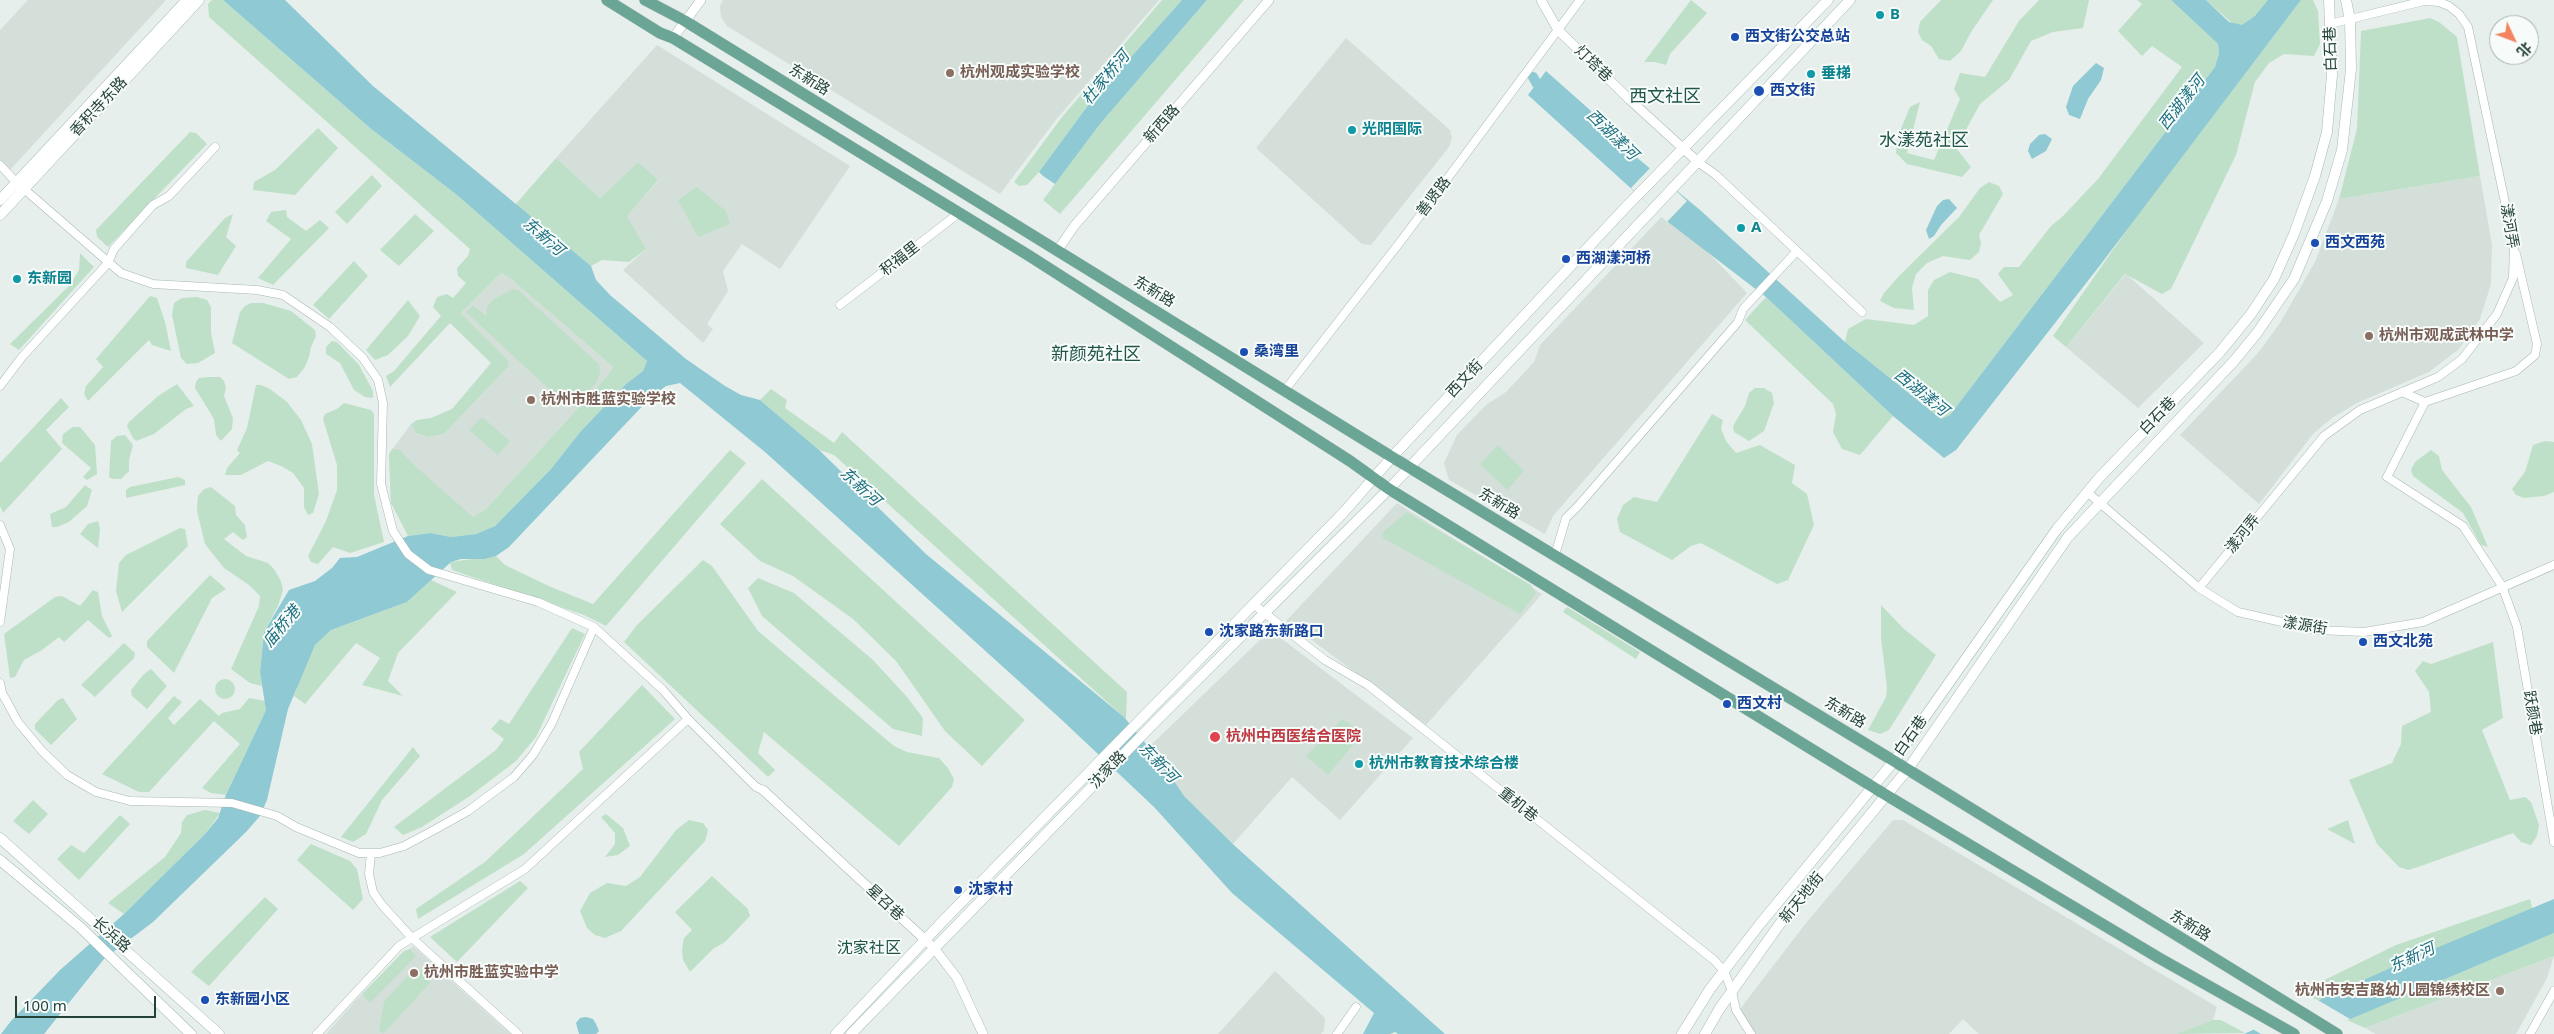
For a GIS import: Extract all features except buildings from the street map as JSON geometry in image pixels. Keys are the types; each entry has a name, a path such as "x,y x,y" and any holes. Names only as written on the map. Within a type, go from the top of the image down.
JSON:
{"main road":[{"name":"香积寺东路","path":"0,215 20,185 187,0"},
{"name":"香积寺东路","path":"0,200 20,185 199,0"},
{"path":"607,0 660,33 673,38 959,213 1389,489 1886,795 2159,958 2294,1034"},
{"name":"东新路","path":"645,0 685,21 1392,457 1894,760 2334,1033"},
{"name":"西文街","path":"1373,477 1638,195 1828,0"},
{"name":"西文街","path":"1410,467 1850,0"},
{"name":"白石巷","path":"1872,786 1894,760 2057,529 2087,492 2220,352 2251,314 2274,279 2294,234 2309,193 2326,132 2332,74 2329,0"},
{"name":"白石巷","path":"1908,770 2034,583 2068,537 2234,361 2257,333 2294,278 2327,201 2342,150 2351,69 2350,20 2346,0"},
{"name":"沈家路","path":"850,1034 1151,726 1410,467"},
{"name":"沈家路","path":"836,1034 1098,762 1344,512 1373,477"},
{"name":"新天地街","path":"1705,1034 1732,990 1780,925 1908,770"},
{"name":"新天地街","path":"1682,1034 1724,971 1872,786"},
{"name":"长浜路","path":"0,838 137,958 219,1034"},
{"name":"长浜路","path":"0,860 80,927 191,1034"}],"street":[{"path":"673,38 701,0"},
{"name":"新西路","path":"1057,251 1075,225 1269,0"},
{"name":"灯塔巷","path":"1541,0 1558,30 1698,162"},
{"name":"善贤路","path":"1284,390 1404,237 1580,0"},
{"name":"漾河弄","path":"2199,588 2324,436 2360,410 2438,377 2462,359 2497,314 2513,278 2514,245 2468,27 2459,14 2450,6 2439,2 2424,1 2330,24"},
{"path":"0,386 22,357 108,263 114,249 153,205 170,196 215,147"},
{"path":"1698,162 1716,175 1862,312"},
{"path":"0,166 121,273 153,284 257,290 283,295 330,328 363,358 378,380 382,403 381,484 393,531 408,554 428,570 538,602 594,627 663,690 688,720 756,787 763,790"},
{"name":"积福里","path":"840,306 959,213"},
{"path":"2402,392 2425,402 2516,371 2535,355 2537,344 2526,290 2514,245"},
{"path":"1555,555 1566,518 1738,322 1744,309 1797,251"},
{"name":"跃颜巷","path":"2425,402 2387,477 2463,526 2502,586 2517,627 2554,842"},
{"name":"漾源街","path":"2087,492 2199,588 2238,612 2317,630 2364,632 2423,622 2462,607 2502,586 2554,565"},
{"path":"0,525 10,549 0,622"},
{"path":"0,558 9,558"},
{"name":"重机巷","path":"1253,604 1325,660 1368,685 1714,960 1724,971 1732,990 1736,1010 1751,1034"},
{"path":"0,683 2,693 18,722 67,775 96,792 130,801 232,804 271,814 296,828 351,850 380,854 404,846 468,811 514,777 533,755 552,723 594,627"},
{"path":"317,1034 399,946 525,869 688,720"},
{"name":"星召巷","path":"763,790 934,948 957,978 983,1034"},
{"path":"371,853 369,874 373,892 412,938 518,1034"},
{"path":"2530,1034 2554,991"},
{"path":"1336,1034 1356,1007"}],"shaded area":[{"path":"28,0 166,0 10,170 0,161 0,30"},
{"name":"杭州观成实验学校","path":"723,0 1159,0 1055,121 1000,194 727,26 721,17 720,6"},
{"path":"1346,38 1450,130 1452,138 1449,147 1371,245 1362,244 1256,148"},
{"path":"657,45 850,166 780,269 742,244 723,271 728,291 707,324 713,329 703,343 623,270 646,249 626,216 658,181 638,162 600,198 556,158"},
{"name":"杭州市观成武林中学","path":"2480,176 2492,245 2491,284 2480,319 2459,349 2429,372 2357,403 2332,418 2313,434 2259,504 2180,435 2258,353 2280,323 2315,262 2339,199"},
{"path":"1668,210 1747,293 1553,516 1545,534 1449,480 1444,463 1457,435 1486,405 1506,392 1534,362 1540,345"},
{"name":"杭州市胜蓝实验学校","path":"501,273 510,278 613,367 608,375 486,509 473,517 391,503 389,454 411,424 416,433 428,437 444,434 509,366 508,360 461,313"},
{"path":"2126,274 2204,343 2138,408 2066,347"},
{"path":"1397,503 1542,594 1426,725 1286,621"},
{"path":"1265,635 1278,636 1413,738 1340,820 1292,777 1233,844 1184,796 1149,747"},
{"path":"1893,820 1903,820 2217,1007 2213,1020 2178,1034 1979,1034 1963,1019 1949,1034 1754,1034 1740,1009 1806,923"},
{"name":"杭州市胜蓝实验中学","path":"413,946 510,1034 326,1034 356,1000"},
{"name":"杭州市安吉路幼儿园锦绣校区","path":"2554,956 2547,978 2516,1034 2376,1034 2365,1028"},
{"path":"1275,971 1325,1018 1324,1030 1321,1034 1218,1034"}],"green space":[{"path":"212,0 223,0 370,128 457,195 647,361 643,371 626,384 581,431 551,469 495,526 476,534 451,537 431,533 408,536 391,503 389,454 392,449 400,450 415,466 473,517 486,509 608,375 613,367 510,278 501,273 461,313 508,360 509,366 444,434 428,437 416,433 411,424 417,420 431,418 452,409 491,363 450,323 390,387 386,376 394,371 441,316 433,307 437,297 447,294 453,298 466,283 458,276 457,268 468,256 470,249 209,17 208,4"},
{"path":"1162,0 1182,0 1089,104 1039,172 1027,185 1019,186 1014,182 1062,117"},
{"path":"1207,0 1244,0 1060,214 1043,200 1100,124"},
{"path":"1691,0 1707,13 1670,54 1666,65 1644,62"},
{"path":"1941,0 1993,0 1971,32 1961,51 1950,61 1939,59 1931,46 1922,40 1918,32 1920,22"},
{"path":"2039,0 2089,0 2083,28 2053,32 2031,41 2009,80 1980,104 1956,148 1971,167 1962,177 1907,164 1896,153 1898,136 1910,107 1920,102 1907,153 1934,160 1960,99 1954,89 1960,73 1985,77 2019,21"},
{"path":"2137,0 2171,0 2218,44 2219,53 2215,67 1950,415 1941,419 1845,342 1848,329 1866,319 1914,325 1928,316 1928,290 1934,280 1950,272 1978,279 2000,302 2013,295 1998,274 2004,267 2019,267 2051,226 2098,179 2182,67 2152,46 2142,56 2118,31 2142,4"},
{"path":"2206,0 2269,0 2250,28 2232,23"},
{"path":"2301,0 2313,0 2318,11 2320,44 2314,56 2284,54 2269,63 2255,82 2236,155 2171,289 2162,294 2125,274 2066,347 2053,336 2133,221"},
{"path":"2430,18 2439,22 2457,37 2480,176 2339,199 2357,129 2361,31"},
{"path":"318,128 338,148 295,195 253,190 254,182 275,170"},
{"path":"190,132 196,133 207,144 108,247 97,237 96,230"},
{"path":"556,158 600,198 638,162 658,180 627,216 646,249 629,262 602,260 591,266 515,205"},
{"path":"372,175 382,186 347,224 335,212"},
{"path":"1989,182 1999,186 2003,194 1979,235 1981,243 1979,252 1970,260 1943,256 1927,263 1916,274 1912,288 1914,310 1894,308 1880,301 1884,293 1899,276 1959,217 1980,188"},
{"path":"697,187 726,211 730,224 698,237 678,200"},
{"path":"286,210 287,217 306,231 320,220 329,228 273,285 258,278 291,239 266,221 271,212"},
{"path":"233,214 226,237 236,246 218,275 186,268 186,262 225,218"},
{"path":"415,214 434,231 399,266 380,250"},
{"path":"80,253 94,267 19,350 10,344 70,285 79,270"},
{"path":"354,261 368,276 329,319 313,305"},
{"path":"512,289 518,290 599,364 600,372 596,383 583,396 578,399 569,399 564,403 466,312 473,305 486,316 487,307 493,300"},
{"path":"150,296 157,298 165,322 171,351 152,345 149,340 88,401 84,394 86,386 103,367 96,359"},
{"path":"197,297 207,300 211,307 211,333 215,353 198,363 187,364 181,358 172,315 174,303 182,298"},
{"path":"1766,297 1893,416 1860,455 1842,449 1833,432 1836,414 1833,404 1745,320"},
{"path":"408,300 420,316 408,336 388,355 375,360 366,350"},
{"path":"251,303 263,303 291,311 315,330 316,336 309,357 305,367 297,377 289,379 232,343 240,312"},
{"path":"332,341 337,342 359,365 373,391 373,398 365,397 354,390 340,363 326,354 326,347"},
{"path":"220,377 224,381 226,388 224,396 233,418 232,429 221,441 216,435 214,419 195,388 199,378"},
{"path":"177,384 194,406 186,409 154,434 136,441 127,426 129,422 158,396"},
{"path":"256,385 270,389 287,402 301,420 312,444 319,494 313,513 308,515 304,507 304,488 293,473 281,466 268,461 241,475 225,475 227,468 240,453 237,450 247,428"},
{"path":"1755,388 1764,388 1772,393 1774,403 1764,431 1749,441 1734,432 1733,426 1745,406 1749,393"},
{"path":"771,389 787,400 785,408 834,443 842,432 1127,692 1126,719 834,455 819,450 760,400"},
{"path":"61,398 69,407 46,430 62,449 3,513 0,506 0,463"},
{"path":"344,403 371,410 374,414 374,495 384,542 350,553 333,547 318,564 311,562 308,556 326,521 337,490 337,465 323,419 325,414 337,409"},
{"path":"1712,414 1723,420 1721,429 1726,441 1736,453 1760,445 1795,465 1792,483 1807,494 1814,525 1788,580 1777,584 1701,543 1691,546 1672,560 1620,532 1617,519 1623,505 1634,497 1657,502"},
{"path":"482,417 510,441 498,455 469,430"},
{"path":"73,427 80,427 95,445 97,474 87,480 83,477 91,468 62,443 63,434"},
{"path":"125,435 133,445 129,460 129,471 121,479 113,479 109,477 111,441 117,436"},
{"path":"2545,441 2554,442 2554,492 2544,496 2524,498 2516,495 2512,489 2525,472 2533,445"},
{"path":"1498,445 1524,471 1507,490 1480,464"},
{"path":"730,450 746,463 606,626 584,615 452,570 450,562 496,556 505,565 593,604"},
{"path":"2431,450 2439,456 2442,470 2471,507 2488,547 2481,545 2463,513 2413,476 2411,470 2415,462"},
{"path":"178,477 185,480 185,485 126,498 126,490 130,487"},
{"path":"762,479 1025,720 982,766 945,731 896,661 853,619 793,576 760,561 720,524"},
{"path":"85,485 92,490 87,506 69,522 52,527 50,514 66,507"},
{"path":"211,487 235,506 236,515 245,525 247,537 243,540 233,532 224,539 246,556 268,563 281,581 283,590 278,606 264,632 260,672 262,686 250,683 231,669 259,606 260,596 249,585 224,568 205,544 197,511 198,496 204,489"},
{"path":"1407,512 1531,585 1536,593 1520,614 1383,538 1382,533"},
{"path":"98,521 100,529 98,548 80,534 88,524"},
{"path":"180,528 185,529 188,546 122,612 116,591 119,563 126,555"},
{"path":"703,560 712,566 758,631 894,746 907,752 939,758 948,768 954,779 952,787 899,846 764,732 758,753 775,770 768,777 624,642 637,625"},
{"path":"210,575 226,589 212,598 174,673 147,647 147,641"},
{"path":"758,578 794,593 873,660 907,697 923,718 922,736 893,729 762,616 748,588"},
{"path":"431,580 457,592 398,653 388,681 403,696 362,685 380,658 356,643 305,704 294,696 303,670 315,645 331,630 407,602"},
{"path":"93,590 98,592 102,616 112,636 109,638 88,620 64,642 59,637 42,650 24,660 15,677 10,678 4,634 55,597 62,596 80,606"},
{"path":"1881,605 1903,628 1936,655 1889,730 1880,734 1868,730 1886,697 1887,687 1881,638"},
{"path":"1567,607 1640,652 1636,659 1563,612"},
{"path":"572,628 585,634 536,737 516,761 470,796 422,827 403,835 394,827 496,750 504,739 491,729 500,719 509,724"},
{"path":"2493,642 2503,718 2482,730 2510,800 2525,797 2531,802 2539,825 2537,836 2531,845 2521,842 2513,833 2408,870 2399,867 2377,844 2349,780 2392,763 2401,744 2402,726 2431,712 2429,692 2415,671 2423,661 2431,664"},
{"path":"124,643 135,653 134,658 95,697 81,685"},
{"path":"151,669 167,686 147,709 132,696 131,690 144,674"},
{"path":"225,679 232,682 235,689 232,696 225,699 218,696 215,689 218,682"},
{"path":"642,685 675,719 524,854 418,919 416,909 485,862 583,769 579,752"},
{"path":"174,696 182,702 168,718 174,725 200,699 219,716 222,713 240,709 249,698 265,701 266,710 226,795 211,793 202,788 240,744 214,721 149,792 139,792 102,774"},
{"path":"63,698 77,719 51,745 35,729 35,724 58,700"},
{"path":"1342,719 1363,733 1328,775 1306,756"},
{"path":"413,747 420,756 382,800 366,834 353,842 341,837"},
{"path":"33,800 48,814 29,834 13,821"},
{"path":"205,810 220,813 205,834 124,914 108,903 165,857 181,833 182,822 187,815"},
{"path":"606,814 623,828 630,846 618,855 605,857 615,844 615,833 601,817"},
{"path":"120,815 130,824 79,880 57,859 71,845 84,853"},
{"path":"689,820 703,823 708,830 705,841 621,931 605,938 595,935 587,928 580,911 590,893 607,883 626,886 640,877 676,830"},
{"path":"2348,820 2355,844 2327,829"},
{"path":"311,844 350,861 357,869 363,899 353,910 297,860"},
{"path":"712,876 748,909 750,916 725,942 713,949 690,972 683,960 682,949 684,938 692,930 675,912"},
{"path":"520,881 528,888 457,962 430,937"},
{"path":"265,897 278,909 209,986 191,972"},
{"path":"2530,899 2533,912 2319,1002 2302,991 2396,945"},
{"path":"2554,933 2554,956 2365,1028 2347,1020"},
{"path":"410,949 416,956 370,1003 362,994 404,951"},
{"path":"417,969 426,974 430,983 383,1034 379,1030 384,1002 411,972"},
{"path":"2213,1020 2221,1020 2245,1033 2177,1034"}],"water":[{"path":"223,0 285,0 373,86 591,266 596,280 610,295 686,359 741,395 760,400 819,450 926,554 1124,717 1164,766 1184,796 1236,847 1445,1034 1398,1034 1395,1032 1390,1034 1363,1034 1374,1013 1232,893 1154,807 1063,721 765,452 680,383 666,386 650,398 509,547 496,556 484,559 461,559 451,562 407,602 331,630 315,645 288,709 267,800 260,816 246,832 153,922 104,959 44,1034 1,1034 60,970 124,914 205,834 218,818 226,795 266,710 260,672 264,632 289,590 315,581 332,568 340,558 357,557 408,536 431,533 451,537 476,534 495,526 551,469 581,431 626,384 643,371 647,361 457,195 370,128"},
{"path":"1182,0 1207,0 1100,124 1055,184 1043,176 1039,172 1089,104"},
{"path":"2171,0 2206,0 2229,22 2242,25 2255,16 2268,0 2301,0 2101,264 1956,450 1944,458 1893,416 1766,297 1668,222 1528,95 1546,71 1590,110 1617,141 1700,210 1845,342 1941,419 1950,415 2215,67 2219,53 2218,44"},
{"path":"2096,63 2104,68 2101,80 2088,99 2080,119 2069,115 2066,107 2073,86"},
{"path":"2045,134 2052,139 2046,151 2032,159 2028,151 2030,144 2039,135"},
{"path":"1949,199 1957,208 1941,225 1934,236 1929,239 1926,230 1937,206 1943,200"},
{"path":"2554,899 2554,933 2315,1034 2244,1034 2417,956"},
{"path":"580,1018 593,1019 596,1024 599,1031 596,1034 579,1034 576,1023"}],"pier":[{"name":"西湖漾河桥","path":"1651,167 1687,201 1667,222 1631,188"},
{"path":"2316,999 2350,1019 2321,1034 2261,1034 2251,1028"}],"waterway":[{"name":"西湖漾河","path":"1533,77 1537,84 1546,92"}],"place":[{"name":"B","path":"1880,15"},
{"name":"西文街公交总站","path":"1735,37"},
{"name":"杭州观成实验学校","path":"950,73"},
{"name":"垂梯","path":"1811,74"},
{"name":"西文街","path":"1759,91"},
{"name":"光阳国际","path":"1352,130"},
{"name":"A","path":"1741,228"},
{"name":"西文西苑","path":"2315,243"},
{"name":"西湖漾河桥","path":"1566,259"},
{"name":"东新园","path":"17,279"},
{"name":"杭州市观成武林中学","path":"2369,336"},
{"name":"桑湾里","path":"1244,352"},
{"name":"杭州市胜蓝实验学校","path":"531,400"},
{"name":"沈家路东新路口","path":"1209,632"},
{"name":"西文北苑","path":"2363,642"},
{"name":"西文村","path":"1727,704"},
{"name":"杭州中西医结合医院","path":"1215,737"},
{"name":"杭州市教育技术综合楼","path":"1359,764"},
{"name":"沈家村","path":"958,890"},
{"name":"杭州市胜蓝实验中学","path":"414,973"},
{"name":"杭州市安吉路幼儿园锦绣校区","path":"2500,991"},
{"name":"东新园小区","path":"205,1000"}],"district":[{"name":"西文社区","path":"1665,97"},
{"name":"水漾苑社区","path":"1924,141"},
{"name":"新颜苑社区","path":"1096,355"},
{"name":"沈家社区","path":"869,948"}],"water label":[{"name":"杜家桥河","path":"1106,78"},
{"name":"东新河","path":"543,237"},
{"name":"东新河","path":"860,487"},
{"name":"庙桥港","path":"282,627"},
{"name":"东新河","path":"1158,763"},
{"name":"东新河","path":"2412,958"}]}
